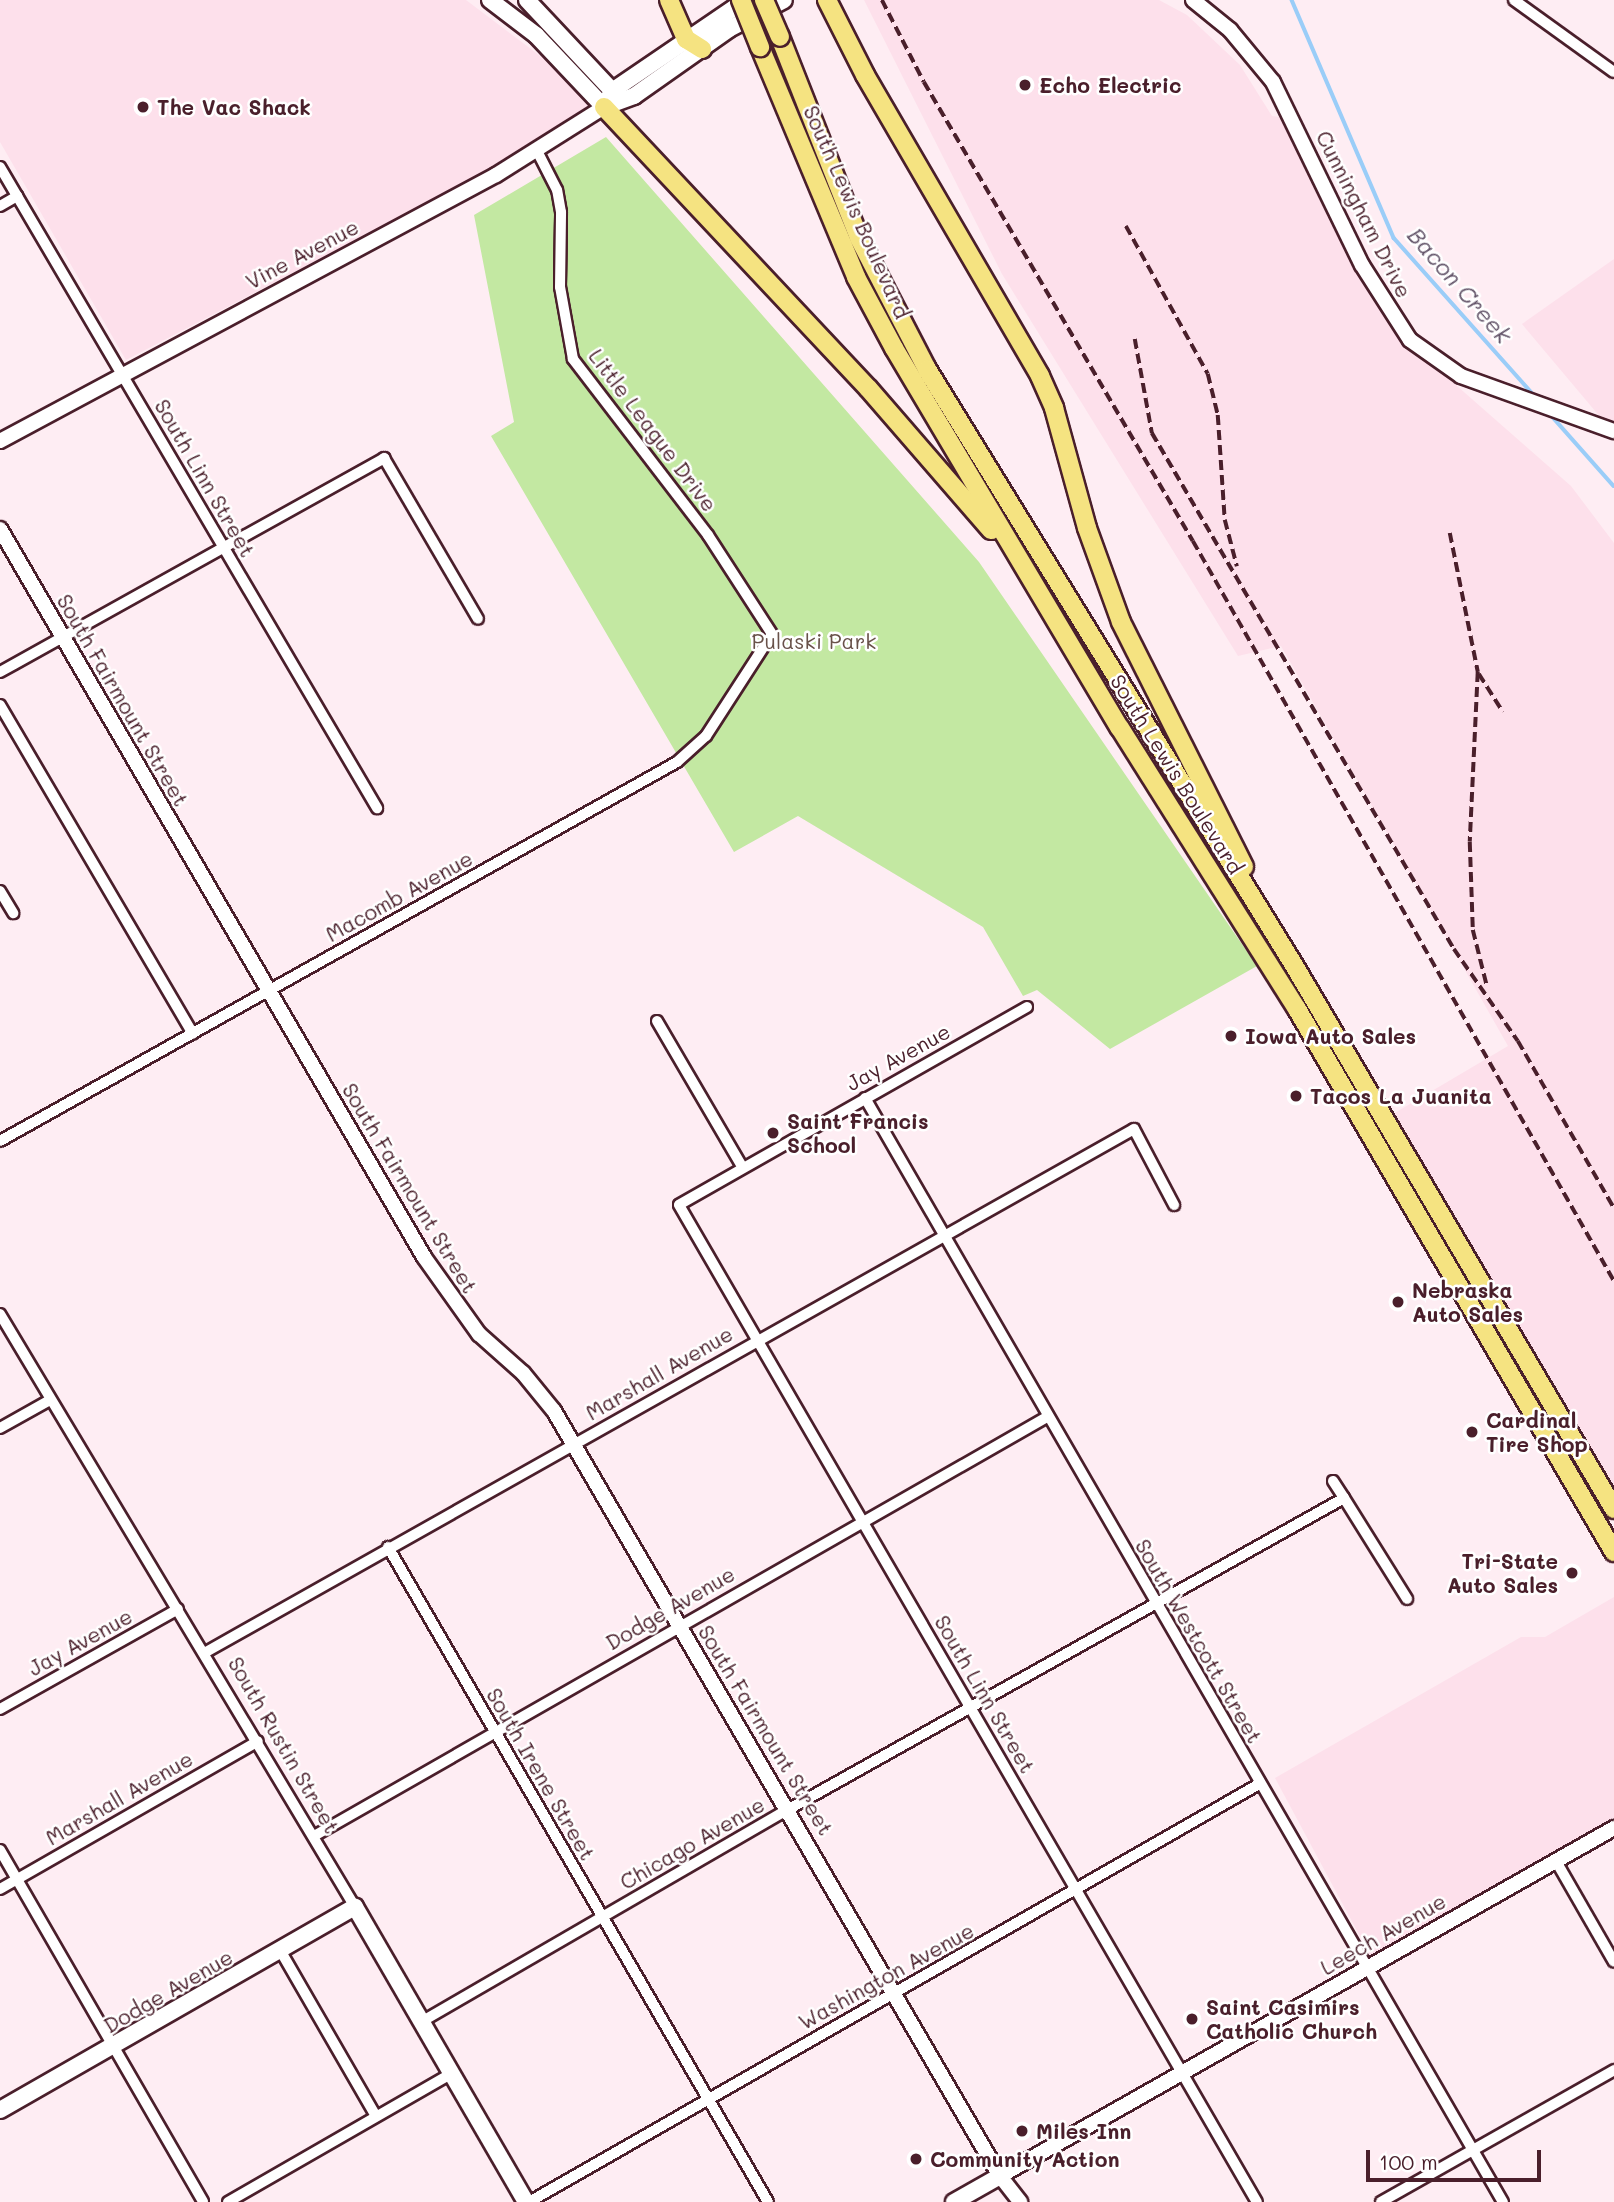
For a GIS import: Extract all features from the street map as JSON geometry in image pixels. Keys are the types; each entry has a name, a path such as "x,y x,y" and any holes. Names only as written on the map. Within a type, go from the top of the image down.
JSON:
{"main road":[{"path":"490,0 613,100"},
{"path":"527,0 911,435 1035,587"},
{"path":"669,0 686,39 702,49"},
{"path":"613,100 686,39 743,0"},
{"name":"South Lewis Boulevard","path":"743,0 856,276 925,402 1035,587 1302,1017 1614,1552"},
{"name":"South Lewis Boulevard","path":"764,0 859,238 902,323 1295,967 1614,1509"},
{"path":"613,100 784,0"},
{"path":"827,0 871,85 1040,376 1054,408 1087,528 1121,622 1295,967"},
{"name":"Dodge Avenue","path":"0,2110 111,2049 355,1907"},
{"name":"South Rustin Street","path":"355,1907 528,2202"},
{"name":"Leech Avenue","path":"954,2202 1000,2176"}],"street":[{"name":"Cunningham Drive","path":"1193,0 1230,30 1273,82 1382,303 1410,340 1461,376 1614,431"},
{"path":"1514,0 1614,72"},
{"name":"Vine Avenue","path":"0,441 537,151 613,100"},
{"name":"Little League Drive","path":"537,151 557,190 561,212 560,287 573,359 708,535 772,634"},
{"name":"South Linn Street","path":"0,167 377,808"},
{"path":"0,206 17,196"},
{"path":"0,672 384,458 478,620"},
{"name":"South Fairmount Street","path":"0,529 450,1298 479,1334 538,1390 574,1445 789,1809 1000,2176 1020,2202"},
{"name":"Macomb Avenue","path":"0,1141 677,762 706,736 772,634"},
{"path":"0,705 192,1034"},
{"path":"0,891 13,913"},
{"name":"Jay Avenue","path":"679,1205 1027,1007"},
{"path":"657,1021 743,1168"},
{"name":"South Westcott Street","path":"865,1098 1503,2202"},
{"name":"Marshall Avenue","path":"206,1653 388,1547 1134,1129 1174,1205"},
{"name":"South Linn Street","path":"679,1205 1257,2202"},
{"name":"South Rustin Street","path":"0,1314 206,1653 355,1907"},
{"path":"0,1428 50,1400"},
{"name":"Dodge Avenue","path":"314,1836 1047,1417"},
{"path":"1333,1481 1407,1599"},
{"name":"Chicago Avenue","path":"421,2022 789,1809 1154,1602 1344,1498"},
{"name":"South Irene Street","path":"388,1547 768,2202"},
{"name":"Jay Avenue","path":"0,1708 178,1609"},
{"name":"Marshall Avenue","path":"0,1889 258,1741"},
{"name":"Washington Avenue","path":"528,2202 1077,1891 1261,1783"},
{"name":"Leech Avenue","path":"1000,2176 1614,1828"},
{"path":"0,1850 111,2049 203,2202"},
{"path":"1556,1861 1614,1962"},
{"path":"280,1950 376,2116"},
{"path":"1381,2202 1614,2070"},
{"path":"228,2202 451,2074"},
{"name":"South Fairmount Street","path":"1000,2176 1007,2202"}],"shaded area":[{"path":"0,0 466,0 547,61 589,107 466,182 126,360 0,142"},
{"path":"864,0 1159,0 1187,15 1240,65 1272,116 1287,118 1372,299 1399,335 1571,486 1614,543 1614,1489 1393,1114 1508,1046 1281,646 1238,656 1002,274"},
{"path":"1614,259 1614,422 1601,418 1522,324"},
{"path":"1614,1597 1614,1818 1370,1955 1275,1778 1521,1637 1545,1637"}],"green space":[{"name":"Pulaski Park","path":"606,137 979,562 1257,966 1110,1049 1037,990 1023,996 983,927 798,816 734,852 491,436 514,422 474,215"}],"waterway":[{"name":"Bacon Creek","path":"1292,0 1394,238 1534,395"},
{"name":"Bacon Creek","path":"1550,414 1614,486"}],"railway":[{"path":"882,0 924,82 1193,541 1614,1281"},
{"path":"1126,226 1208,374 1218,415 1225,520 1237,566"},
{"path":"1135,339 1152,433 1454,949 1518,1041 1614,1208"},
{"path":"1450,533 1478,672 1470,842 1473,930 1487,986"},
{"path":"1479,674 1503,712"}],"place":[{"name":"Echo Electric","path":"1025,85"},
{"name":"The Vac Shack","path":"143,107"},
{"name":"Iowa Auto Sales","path":"1231,1036"},
{"name":"Tacos La Juanita","path":"1296,1096"},
{"name":"Saint Francis School","path":"773,1133"},
{"name":"Nebraska Auto Sales","path":"1398,1302"},
{"name":"Cardinal Tire Shop","path":"1472,1432"},
{"name":"Tri-State Auto Sales","path":"1572,1573"},
{"name":"Saint Casimirs Catholic Church","path":"1192,2019"},
{"name":"Miles Inn","path":"1022,2131"},
{"name":"Community Action","path":"916,2159"}]}
